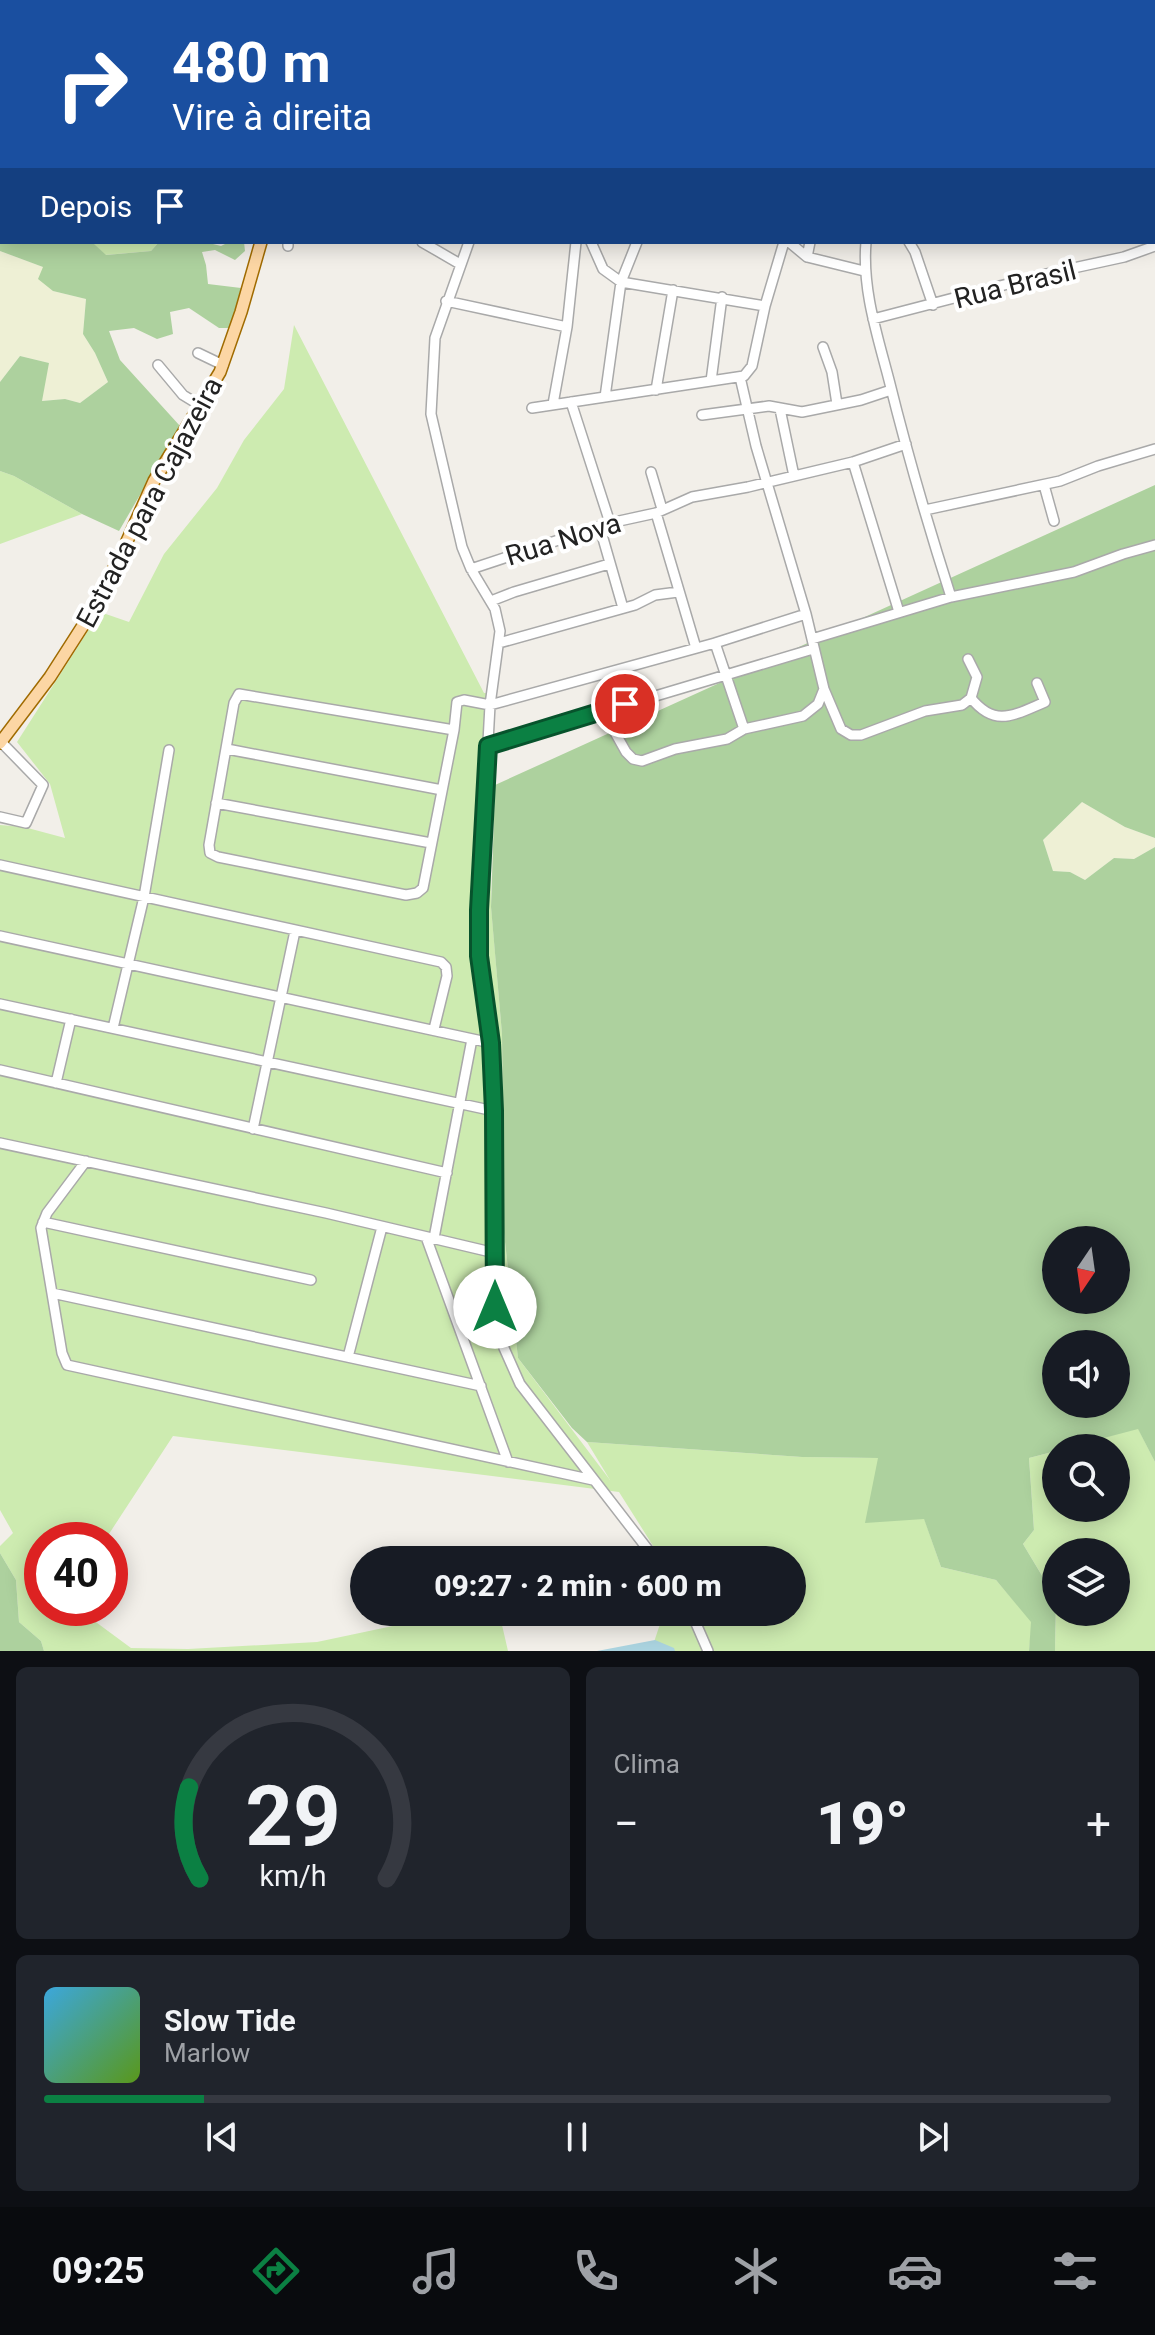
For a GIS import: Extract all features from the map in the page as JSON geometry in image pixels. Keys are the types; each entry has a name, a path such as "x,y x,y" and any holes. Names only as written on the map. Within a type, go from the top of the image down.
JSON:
{"main road":[{"name":"Estrada para Cajazeira","path":"1,742 50,677 84,624 119,559 154,481 223,365 260,244"}],"street":[{"path":"425,244 460,264"},
{"path":"468,244 435,338 431,414 456,522 471,569 491,601 499,621 490,705 479,910 479,956 491,1043 494,1111 495,1307 509,1361 520,1384 645,1546"},
{"path":"553,404 567,327 576,244"},
{"path":"592,244 603,269 621,282 765,306"},
{"path":"605,397 621,282 636,244"},
{"path":"532,408 740,377 748,373 785,244"},
{"path":"789,244 807,257 864,271"},
{"path":"807,257 810,244"},
{"path":"866,244 864,271 873,319 951,597"},
{"path":"910,244 933,305"},
{"name":"Rua Brasil","path":"873,319 1124,257 1155,246"},
{"path":"656,390 673,290"},
{"path":"711,381 722,297"},
{"path":"446,301 567,327"},
{"path":"823,347 832,372 837,404"},
{"path":"198,353 223,365"},
{"path":"158,365 183,395 201,406"},
{"path":"740,377 824,689 841,729 851,735 866,733 925,711 955,707 971,698 977,677 968,659"},
{"path":"702,415 769,406 796,412 871,398 891,390"},
{"path":"571,402 605,526 609,564 623,608"},
{"path":"780,409 794,476"},
{"path":"785,430 796,412"},
{"name":"Rua Nova","path":"471,569 659,511 710,492 853,462 906,444"},
{"path":"925,510 1044,485 1155,449"},
{"path":"853,462 899,612"},
{"path":"651,472 678,592 696,648"},
{"path":"1044,485 1054,521"},
{"path":"488,746 725,674 899,612 951,597 1074,572 1155,545"},
{"path":"491,601 609,564"},
{"path":"499,643 623,608 655,595 678,592"},
{"path":"454,730 239,694 234,703 209,849 213,855 406,895 417,893 423,888 454,730 457,702 464,700 490,705 715,643 806,614"},
{"path":"715,643 744,729"},
{"path":"971,698 982,712 1001,717 1045,702 1037,683"},
{"path":"603,711 626,752 636,761 648,760 675,749 727,739 744,729 809,713 818,704 824,689"},
{"path":"0,817 26,823 43,785 1,742"},
{"path":"227,749 442,790"},
{"path":"113,1028 144,897 169,750"},
{"path":"216,803 431,843"},
{"path":"0,865 444,964 447,976 434,1029"},
{"path":"253,1129 295,931"},
{"path":"0,936 491,1043"},
{"path":"0,1004 494,1111"},
{"path":"56,1083 71,1019"},
{"path":"472,1039 447,1173 430,1238 508,1462"},
{"path":"0,1070 447,1173"},
{"path":"0,1143 495,1253"},
{"path":"86,1161 43,1222 42,1235 62,1353 70,1366 593,1480"},
{"path":"43,1222 311,1280"},
{"path":"348,1357 382,1227"},
{"path":"52,1293 481,1386"},
{"path":"697,1626 708,1651"}],"green space":[{"path":"0,244 94,244 106,255 151,251 157,244 244,244 245,251 235,260 215,250 202,252 208,284 241,288 231,328 219,328 189,308 170,312 173,334 157,339 134,328 109,331 120,360 180,426 119,531 0,471 0,382 20,356 49,363 42,401 65,399 80,403 108,382 83,334 86,299 53,291 38,279 43,267 0,251"},
{"path":"94,244 157,244 151,251 105,255"},
{"path":"0,251 43,267 53,291 86,299 83,334 108,382 80,403 65,399 41,401 49,363 20,356 0,382"},
{"path":"294,325 484,693 492,693 491,906 502,1034 504,1233 518,1358 610,1480 587,1442 802,1457 879,1458 924,1518 941,1567 996,1580 1032,1622 1029,1651 651,1651 659,1626 806,1626 806,1546 653,1546 619,1492 173,1436 117,1522 24,1522 24,1626 101,1626 131,1648 188,1649 317,1642 393,1626 502,1626 508,1651 44,1651 41,1641 19,1622 16,1580 0,1553 0,1546 13,1533 0,1510 0,825 24,827 65,838 50,784 17,742 100,612 129,622 164,554 217,488 244,440 284,389"},
{"path":"0,471 14,476 82,514 0,544"},
{"path":"1155,485 1155,838 1125,827 1082,802 1043,840 1053,871 1070,872 1085,880 1114,858 1134,859 1155,847 1155,1462 1138,1429 1119,1434 1042,1434 1042,1455 1029,1458 1034,1530 1023,1544 1042,1576 1042,1626 1055,1626 1055,1651 1029,1651 1031,1622 996,1580 941,1567 924,1519 865,1523 878,1458 802,1457 587,1442 572,1428 518,1358 504,1233 502,1034 491,907 495,785"},
{"path":"1082,802 1125,827 1155,838 1155,847 1134,859 1114,858 1085,880 1070,872 1053,871 1043,840"},
{"path":"1138,1428 1155,1462 1155,1651 1055,1651 1055,1626 1130,1626 1130,1538 1042,1538 1042,1576 1023,1544 1034,1530 1029,1458 1042,1455 1042,1522 1130,1522 1130,1434 1116,1434"},
{"path":"0,1553 16,1580 19,1622 41,1641 44,1651 0,1651"}],"water":[{"path":"655,1640 675,1651 597,1651"}],"route":[{"path":"495,1307 491,1043 479,956 488,746 625,704"}]}
